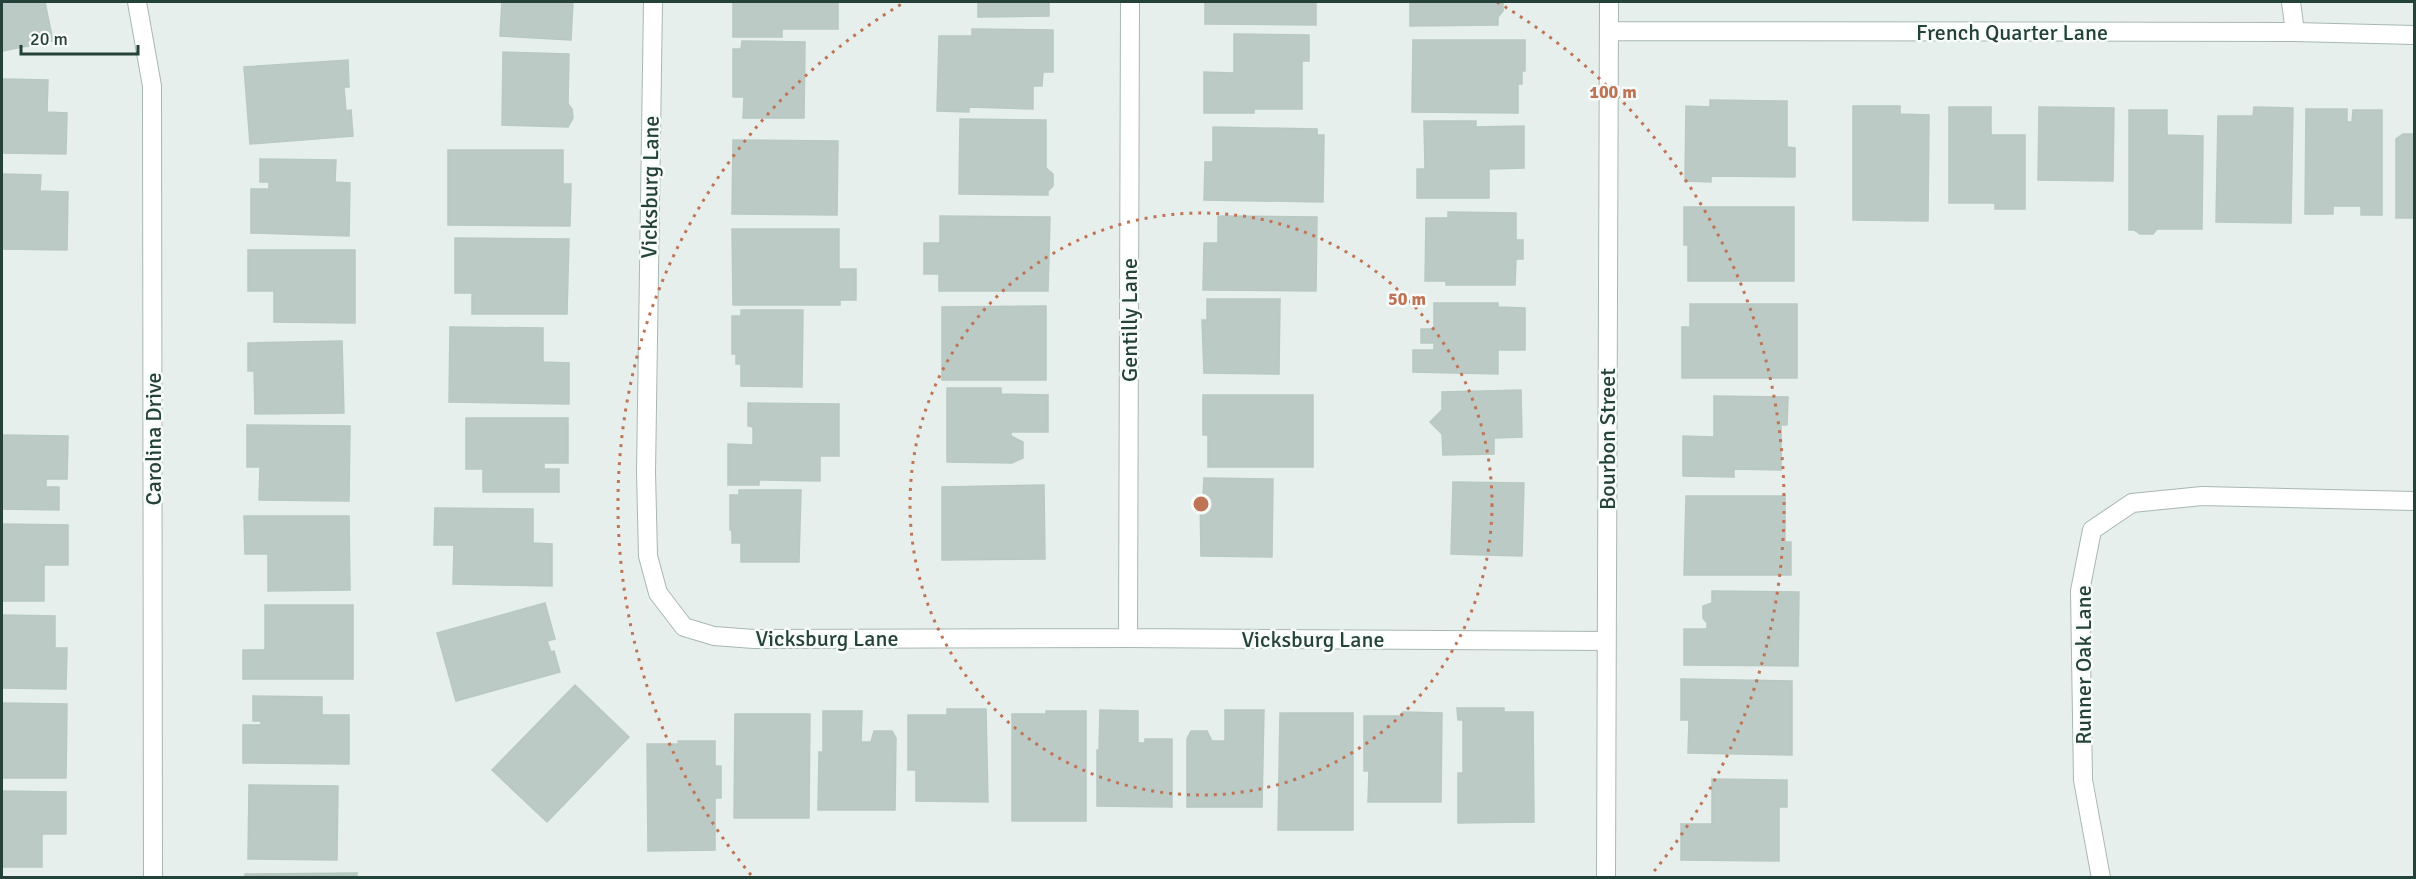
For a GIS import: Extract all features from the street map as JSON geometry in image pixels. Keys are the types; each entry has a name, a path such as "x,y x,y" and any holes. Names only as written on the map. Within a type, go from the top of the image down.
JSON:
{"street":[{"name":"Carolina Drive","path":"137,2 152,86 153,878"},
{"name":"Vicksburg Lane","path":"653,2 646,472 648,556 658,593 684,627 714,636 754,639 1128,638 1606,641"},
{"name":"Gentilly Lane","path":"1128,638 1130,2"},
{"name":"Bourbon Street","path":"1606,878 1609,2"},
{"path":"2291,2 2295,32"},
{"name":"French Quarter Lane","path":"1609,31 2295,32 2415,35"},
{"name":"Runner Oak Lane","path":"2101,878 2083,768 2080,591 2092,530 2132,503 2202,496 2415,501"}],"building":[{"path":"2,2 45,2 53,41 2,51"},
{"path":"502,2 573,2 571,40 500,36"},
{"path":"733,2 838,2 838,29 782,29 782,37 733,37"},
{"path":"978,2 1049,2 1049,16 978,17"},
{"path":"1205,2 1316,2 1316,25 1205,24"},
{"path":"1410,2 1503,2 1503,11 1498,17 1498,25 1410,26"},
{"path":"972,29 1053,30 1053,72 1043,72 1042,86 1033,86 1033,109 969,107 969,112 937,111 939,36 972,36"},
{"path":"1234,34 1309,35 1309,61 1302,61 1302,109 1254,109 1254,113 1204,113 1204,72 1234,73"},
{"path":"1413,40 1525,40 1525,71 1522,71 1522,84 1518,84 1518,113 1412,112"},
{"path":"742,41 805,42 804,118 743,118 744,97 733,97 733,49 741,49"},
{"path":"503,52 569,54 568,104 572,109 573,118 568,127 502,125"},
{"path":"348,60 349,87 344,87 346,111 351,110 353,136 250,144 244,67"},
{"path":"2,79 48,80 47,112 67,113 66,154 2,153"},
{"path":"1710,100 1787,101 1787,147 1795,148 1795,177 1711,176 1711,182 1685,181 1686,106 1710,107"},
{"path":"1853,106 1900,106 1900,114 1929,115 1928,221 1853,220"},
{"path":"1949,107 1991,107 1991,135 2025,135 2025,209 1995,209 1995,203 1949,203"},
{"path":"2039,107 2114,108 2113,181 2038,180"},
{"path":"2254,107 2293,108 2291,223 2216,222 2218,116 2253,116"},
{"path":"2306,109 2347,109 2347,122 2352,122 2353,110 2382,110 2382,215 2361,215 2361,206 2333,206 2333,214 2305,214"},
{"path":"2129,110 2167,110 2167,135 2203,136 2202,229 2157,229 2153,234 2140,234 2129,230"},
{"path":"960,119 1046,120 1046,168 1053,174 1053,186 1048,191 1048,195 959,194"},
{"path":"1424,121 1476,121 1476,127 1524,126 1524,168 1489,169 1489,198 1417,198 1417,169 1425,169"},
{"path":"1213,127 1317,129 1317,135 1324,135 1323,202 1204,200 1205,162 1213,162"},
{"path":"2403,134 2414,134 2414,218 2396,218 2396,139"},
{"path":"733,140 838,141 837,215 732,214"},
{"path":"448,150 563,150 563,184 571,184 570,226 448,225"},
{"path":"260,159 336,160 335,182 350,183 349,236 251,233 251,189 269,189 269,182 260,182"},
{"path":"2,174 41,175 40,191 68,192 67,250 2,249"},
{"path":"1684,207 1794,207 1794,281 1688,281 1688,245 1684,245"},
{"path":"1448,212 1516,213 1516,240 1523,240 1523,259 1516,259 1515,285 1446,285 1446,281 1425,281 1426,218 1448,218"},
{"path":"940,216 1050,217 1048,291 939,291 939,274 924,274 924,243 940,243"},
{"path":"1218,216 1317,217 1316,291 1203,290 1204,243 1218,243"},
{"path":"732,229 839,229 839,269 856,269 856,300 840,300 840,305 733,305"},
{"path":"455,238 569,239 567,314 472,314 472,293 455,293"},
{"path":"248,250 355,250 355,323 274,322 274,291 248,291"},
{"path":"1207,299 1280,299 1279,374 1204,373 1202,320 1207,320"},
{"path":"1434,303 1498,303 1498,307 1525,308 1525,350 1498,350 1498,374 1413,372 1413,350 1434,350 1434,343 1421,343 1421,329 1434,329"},
{"path":"1690,304 1797,304 1797,378 1682,378 1682,327 1690,327"},
{"path":"1046,306 1046,380 942,380 942,307"},
{"path":"741,310 803,310 802,387 741,386 741,364 736,364 736,354 732,354 732,316 741,316"},
{"path":"450,327 543,328 543,362 569,363 569,404 449,402"},
{"path":"342,341 344,413 255,414 254,371 248,371 248,343"},
{"path":"947,388 1001,388 1001,394 1048,395 1048,432 1011,432 1011,436 1023,442 1023,458 1012,463 947,462"},
{"path":"1521,390 1522,437 1494,438 1494,454 1443,455 1442,434 1430,422 1442,410 1442,392"},
{"path":"1203,395 1313,395 1313,467 1208,467 1208,435 1203,435"},
{"path":"1714,396 1788,397 1787,425 1781,425 1781,470 1734,469 1734,477 1683,476 1683,436 1714,437"},
{"path":"748,403 839,404 839,456 820,456 820,481 759,480 759,485 728,485 728,444 753,445 753,427 748,426"},
{"path":"466,418 568,418 568,463 544,463 544,469 559,469 559,492 483,492 483,469 466,469"},
{"path":"247,425 350,426 349,501 259,500 260,467 247,467"},
{"path":"2,435 68,436 67,479 46,479 46,487 59,487 59,510 2,509"},
{"path":"1204,478 1273,479 1272,557 1201,556 1200,496 1203,496"},
{"path":"1453,482 1524,483 1522,556 1451,554"},
{"path":"1044,485 1045,559 942,560 942,487"},
{"path":"739,490 801,490 799,562 741,562 741,543 732,543 732,530 730,530 730,495 739,495"},
{"path":"1686,496 1785,496 1785,542 1791,542 1791,575 1684,575"},
{"path":"435,508 533,509 533,543 552,544 552,586 453,584 454,545 434,545"},
{"path":"244,516 349,516 350,590 268,591 268,554 245,554"},
{"path":"2,524 68,525 68,565 44,565 44,601 2,601"},
{"path":"1712,591 1799,592 1798,666 1684,665 1684,629 1707,629 1707,623 1703,618 1703,606 1712,603"},
{"path":"545,603 555,639 547,641 551,652 554,651 560,672 456,701 437,633"},
{"path":"265,605 353,605 353,679 243,679 243,650 265,650"},
{"path":"2,615 55,616 55,648 67,648 66,689 2,688"},
{"path":"1681,679 1792,681 1792,755 1688,753 1689,720 1681,720"},
{"path":"575,685 629,737 547,822 492,770"},
{"path":"253,696 322,697 322,715 349,715 349,764 243,763 243,725 261,725 261,721 253,721"},
{"path":"2,703 67,704 66,778 2,778"},
{"path":"1457,708 1504,708 1504,712 1533,712 1534,822 1458,823 1458,773 1463,773 1463,720 1458,720"},
{"path":"947,709 986,709 988,802 916,801 916,770 908,770 908,715 947,715"},
{"path":"1100,710 1138,711 1138,743 1145,743 1145,739 1172,739 1172,807 1097,806"},
{"path":"1225,710 1264,710 1262,807 1187,807 1187,739 1191,731 1207,731 1212,741 1225,741"},
{"path":"823,711 862,711 861,742 871,742 874,731 892,731 896,738 895,810 818,810 819,752 823,752"},
{"path":"1046,711 1086,711 1086,821 1012,821 1012,714 1046,714"},
{"path":"1403,712 1442,713 1441,802 1368,802 1369,771 1364,771 1364,716 1403,716"},
{"path":"1280,713 1353,713 1353,830 1278,830"},
{"path":"735,714 810,714 809,818 734,818"},
{"path":"678,741 715,741 715,766 721,766 721,798 715,798 715,850 648,851 647,744 679,744"},
{"path":"1712,779 1787,780 1787,807 1779,807 1779,861 1681,860 1681,824 1712,824"},
{"path":"249,785 338,786 337,860 248,859"},
{"path":"2,791 66,792 66,834 42,834 42,867 2,867"},
{"path":"357,873 357,878 245,878 245,874"}]}
